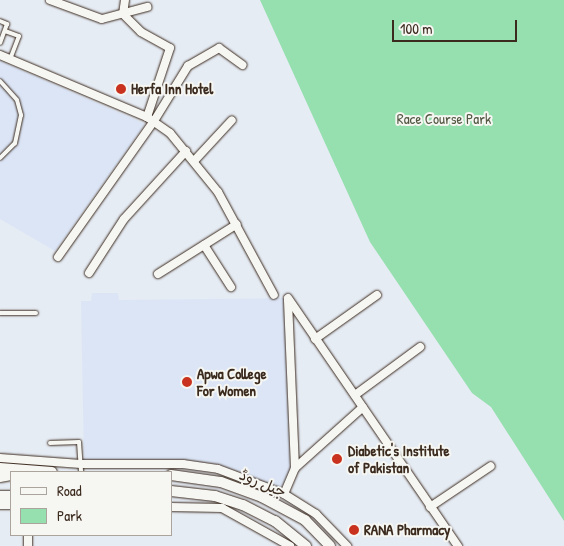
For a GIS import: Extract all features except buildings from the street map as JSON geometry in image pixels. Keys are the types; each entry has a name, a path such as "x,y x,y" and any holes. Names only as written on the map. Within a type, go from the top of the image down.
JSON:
{"main road":[{"path":"0,468 26,471"},
{"name":"جیل روڈ","path":"172,475 221,482 262,497 305,520 330,546"},
{"name":"جیل روڈ","path":"172,492 215,496 243,505 275,521 306,546"}],"street":[{"path":"50,0 102,19 147,7"},
{"path":"123,14 125,0"},
{"path":"123,14 141,32 170,48 147,117"},
{"path":"58,257 154,121 188,66 219,48 242,65"},
{"path":"0,55 154,121 195,160 237,224 274,296"},
{"path":"195,160 232,120"},
{"path":"89,273 124,219 186,150"},
{"path":"158,274 237,224"},
{"path":"204,245 231,287"},
{"path":"315,340 377,295"},
{"path":"295,468 288,298 458,546"},
{"path":"355,396 420,347"},
{"path":"284,494 295,468 363,407"},
{"path":"0,458 81,464 184,464 218,469 284,494 316,514 346,546"},
{"path":"430,507 491,466"},
{"path":"172,507 222,508 290,546"}],"lane":[{"path":"0,21 8,24 0,43"},
{"path":"5,31 19,36 10,59"},
{"path":"0,80 17,100 21,115 15,144 0,158"},
{"path":"0,314 36,313"},
{"path":"50,442 79,442 81,471"}],"shaded area":[{"path":"0,61 145,124 55,251 0,219"},
{"name":"Apwa College For Women","path":"92,293 118,293 119,300 288,298 295,468 284,494 251,480 184,464 84,463 81,301 91,301"}],"green space":[{"name":"Race Course Park","path":"260,0 564,0 564,521 491,407 472,393 370,242"}],"place":[{"name":"Herfa Inn Hotel","path":"121,89"},
{"name":"Apwa College For Women","path":"187,382"},
{"name":"Diabetic's Institute of Pakistan","path":"337,459"},
{"name":"RANA Pharmacy","path":"354,530"}]}
